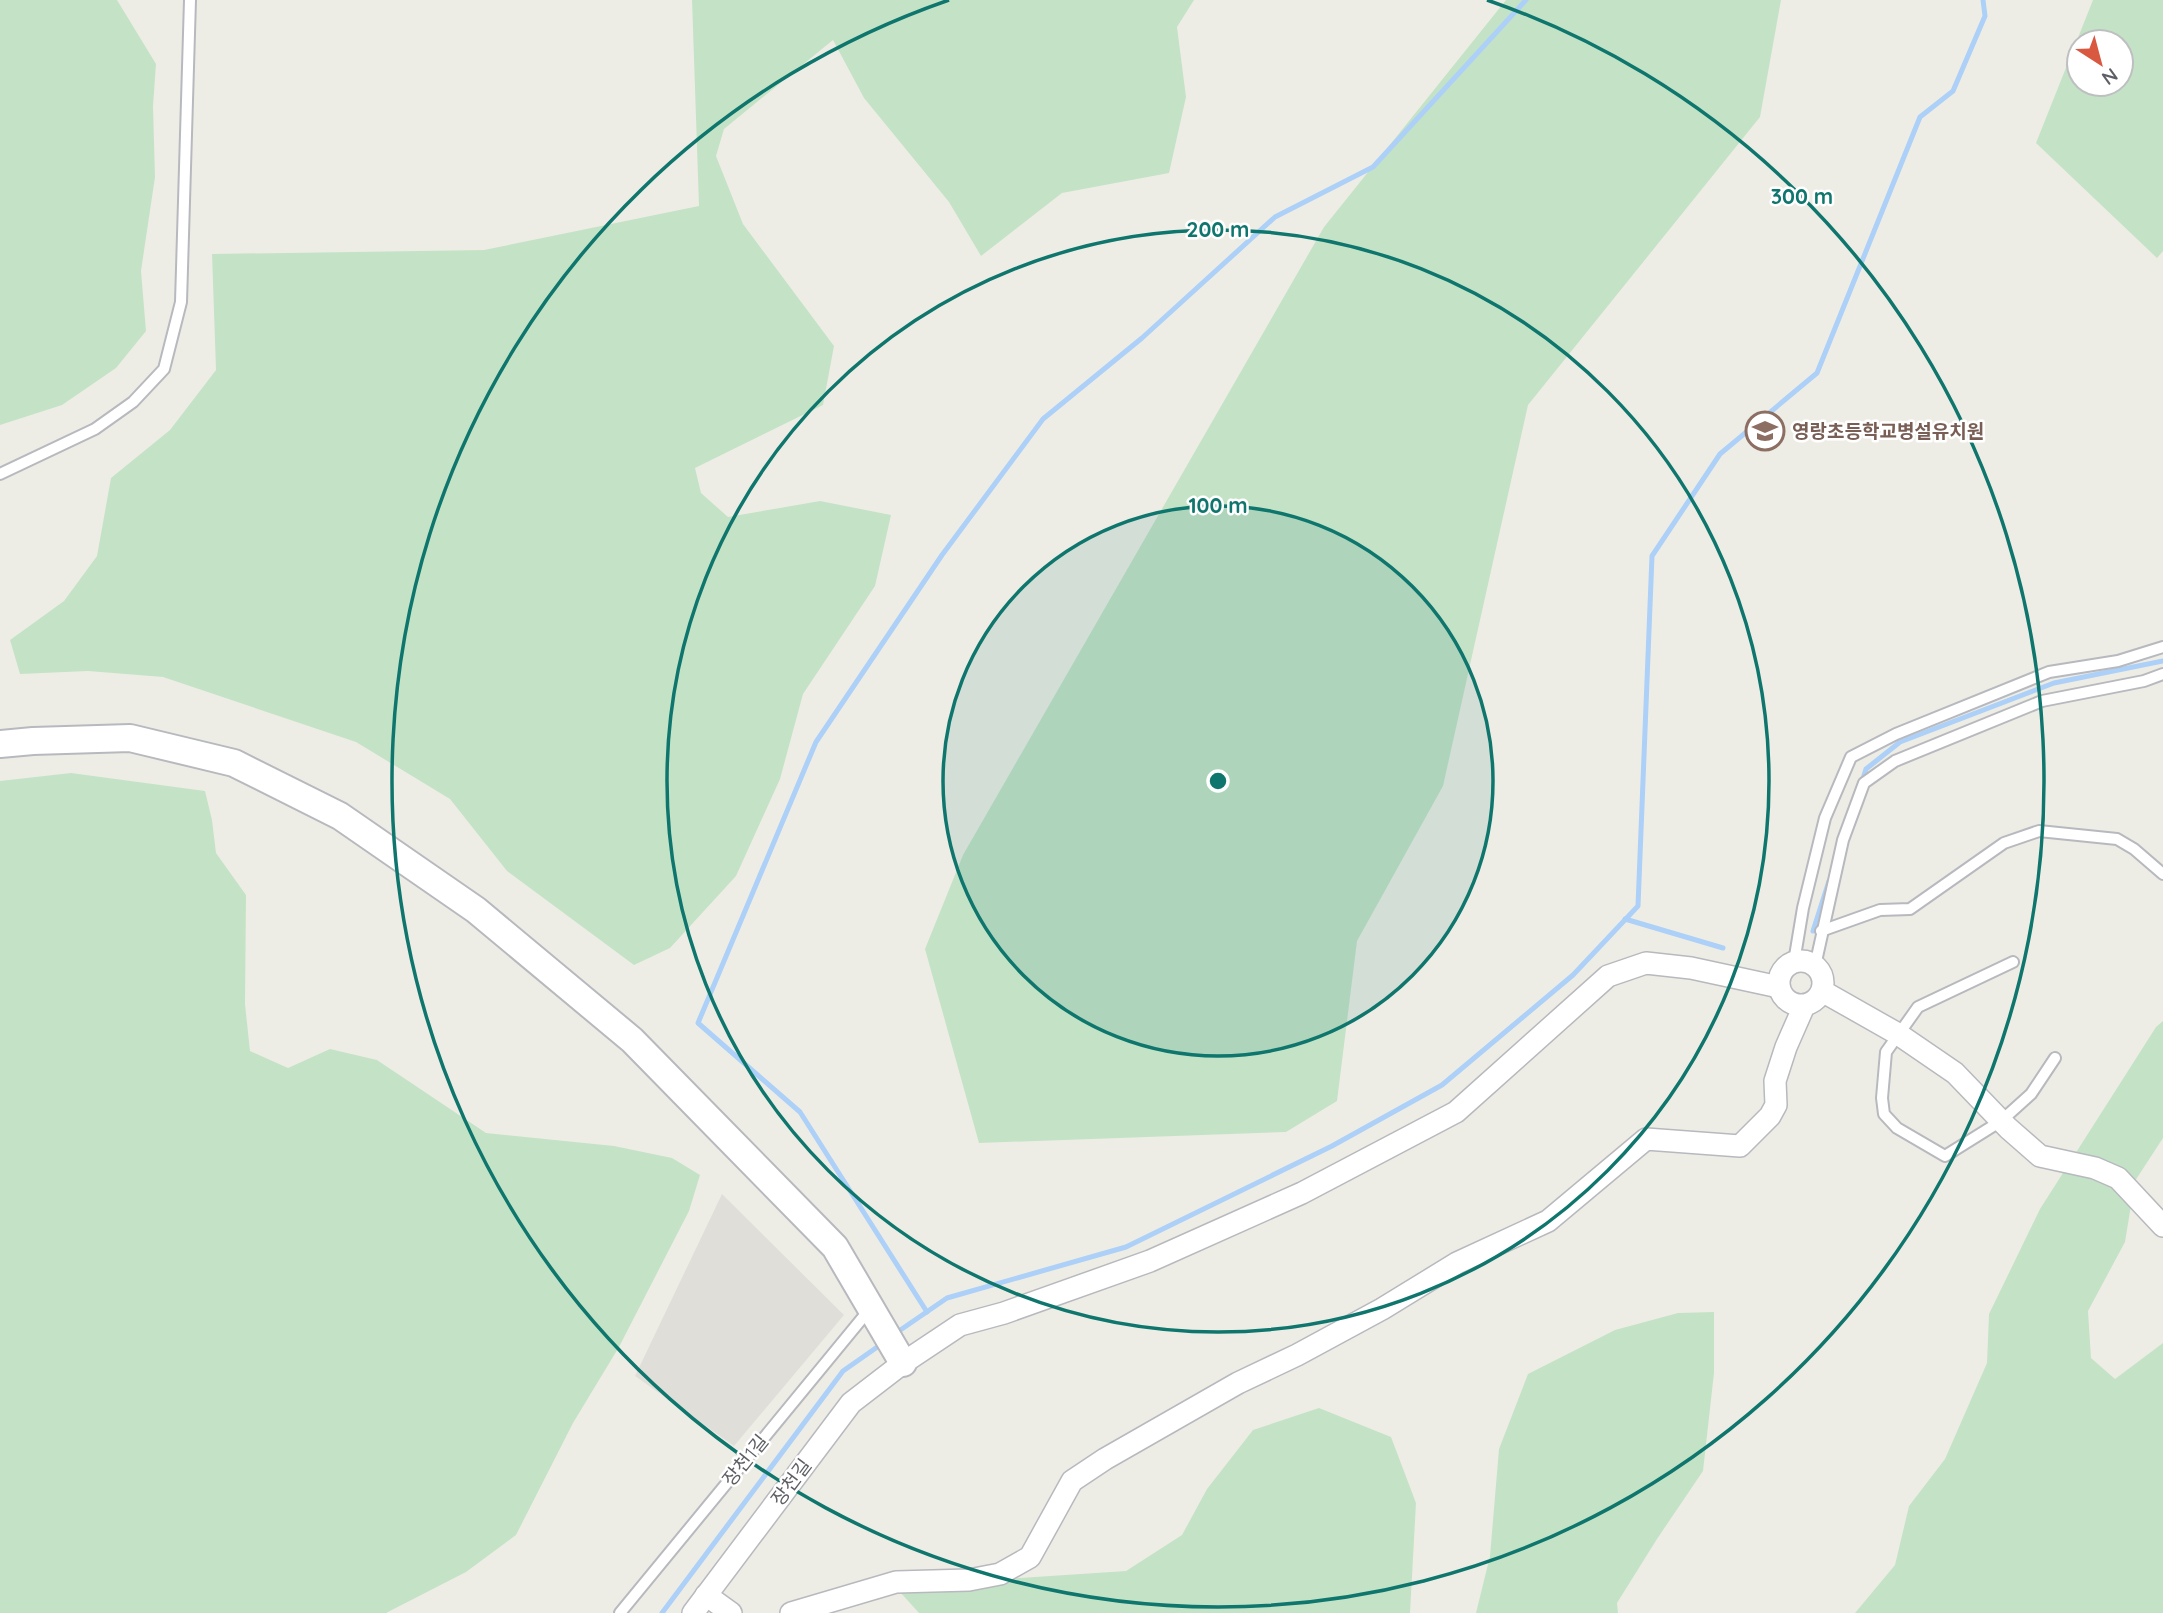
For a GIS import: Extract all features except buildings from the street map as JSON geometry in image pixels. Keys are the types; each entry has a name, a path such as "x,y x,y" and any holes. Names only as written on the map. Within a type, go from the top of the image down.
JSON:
{"street":[{"path":"0,744 130,738 234,763 340,816 476,910 632,1040 835,1247 901,1358"},
{"name":"장천길","path":"693,1613 851,1403 901,1358 960,1325 1004,1313 1150,1261 1302,1193 1456,1112 1608,976 1646,963 1691,968 1779,987"},
{"path":"1804,964 1822,978 1822,991 1812,1003 1804,1006 1787,1001 1779,987 1782,971 1804,964"},
{"path":"1822,991 1898,1034 1955,1073 2001,1121 2040,1156 2095,1168 2118,1178 2163,1226"},
{"path":"791,1613 896,1582 969,1580 1000,1574 1030,1557 1072,1481 1105,1459 1238,1383 1297,1356 1457,1263 1549,1221 1646,1139 1740,1146 1770,1116 1776,1105 1775,1081 1804,1006"},
{"path":"706,1595 731,1613"}],"lane":[{"path":"0,474 95,429 133,402 164,369 181,302 190,0"},
{"path":"1804,964 1803,908 1825,818 1851,757 1896,734 2049,672 2118,661 2163,647"},
{"path":"1804,964 1821,931 1843,840 1864,783 1895,761 2042,701 2144,681 2163,674"},
{"path":"1821,931 1880,910 1910,909 2004,843 2039,831 2117,839 2134,849 2163,874"},
{"path":"2013,962 1918,1007 1886,1052 1882,1098 1884,1114 1897,1128 1945,1156 2001,1121 2031,1094 2055,1058"},
{"name":"장천1길","path":"620,1613 874,1313"}],"shaded area":[{"path":"722,1194 844,1315 734,1446 635,1376"}],"green space":[{"path":"0,0 117,0 156,64 153,106 155,177 141,271 146,331 116,368 62,405 0,425"},
{"path":"692,0 1194,0 1177,27 1186,97 1169,173 1062,193 981,256 949,202 864,98 833,40 724,129 716,156 743,224 834,346 823,405 695,468 701,493 728,517 820,501 891,515 875,586 803,694 780,779 736,876 670,948 634,965 507,871 450,799 356,742 163,677 88,671 20,674 10,640 64,601 97,556 111,478 170,430 216,370 212,254 484,250 699,206"},
{"path":"1506,0 1781,0 1760,117 1528,405 1443,786 1357,941 1337,1101 1286,1132 979,1143 925,949 963,855 1324,227"},
{"path":"2093,0 2163,0 2163,251 2157,258 2036,143 2065,70 2065,98 2135,98 2135,28 2082,28"},
{"path":"71,773 205,791 216,853 246,895 245,1004 250,1051 288,1068 330,1049 377,1060 486,1133 614,1146 672,1158 700,1175 689,1211 619,1347 573,1423 516,1535 466,1572 386,1613 0,1613 0,781"},
{"path":"2163,1021 2163,1138 2135,1181 2125,1242 2088,1311 2091,1358 2115,1379 2163,1343 2163,1613 1855,1613 1895,1565 1909,1506 1945,1459 1987,1363 1989,1314 2040,1209 2156,1027"},
{"path":"1714,1312 1714,1373 1703,1471 1617,1603 1618,1613 1476,1613 1490,1556 1499,1449 1528,1374 1615,1330 1678,1313"},
{"path":"1319,1408 1391,1437 1416,1503 1410,1613 919,1613 900,1592 973,1581 1126,1571 1182,1535 1207,1489 1253,1430"}],"waterway":[{"path":"927,1312 800,1112 698,1023 816,742 942,555 1043,419 1142,338 1275,217 1373,167 1526,0"},
{"path":"896,1333 947,1298 1126,1247 1332,1146 1442,1085 1573,975 1638,906 1652,556 1720,454 1817,373 1920,117 1953,91 1985,16 1983,0"},
{"path":"1862,782 1866,769 1900,742 2054,683 2163,661"},
{"path":"1813,931 1829,881"},
{"path":"1625,919 1723,948"},
{"path":"662,1613 843,1371 883,1343"}],"place":[{"name":"영랑초등학교병설유치원","path":"1765,431"}]}
